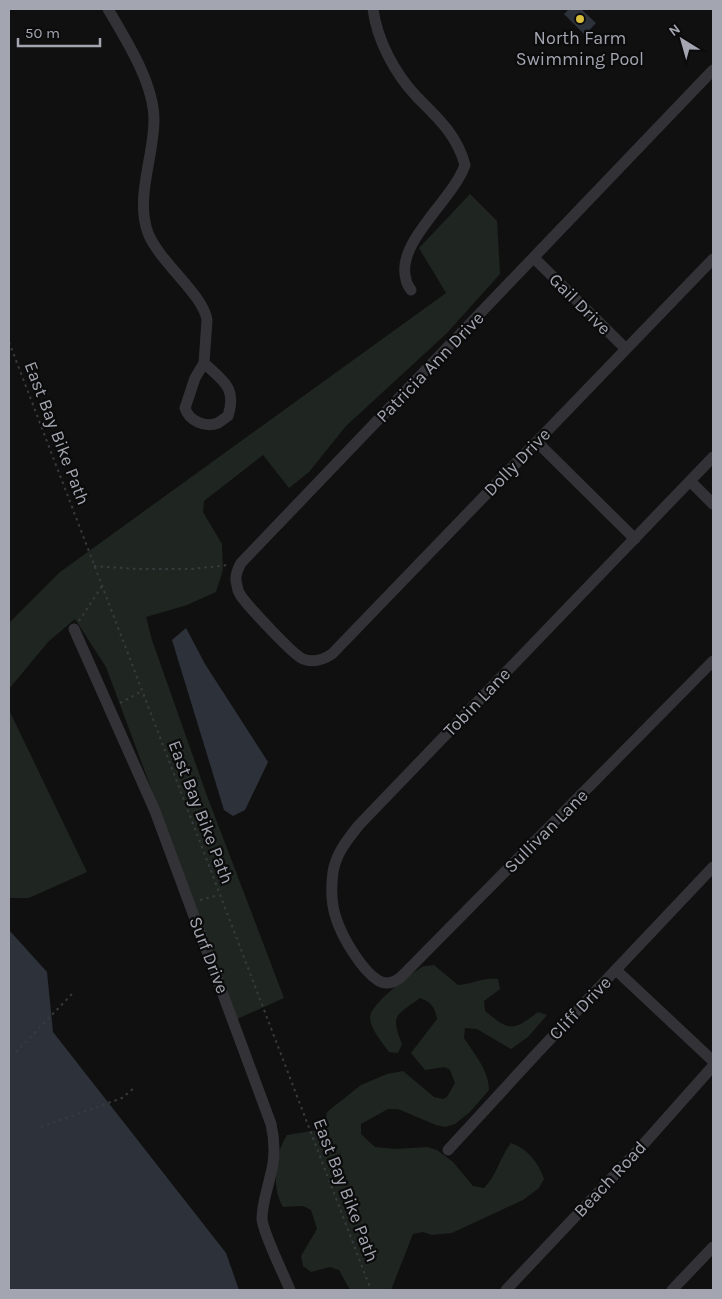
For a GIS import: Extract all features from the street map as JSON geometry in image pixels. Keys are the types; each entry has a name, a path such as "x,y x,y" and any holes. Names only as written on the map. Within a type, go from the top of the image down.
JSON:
{"street":[{"path":"108,9 139,64 149,90 154,112 154,138 143,207 144,221 155,248 186,285 206,314 204,363 195,378 185,408 188,416 195,421 206,424 218,423 228,416 232,399 229,390 222,380 204,363"},
{"path":"374,9 382,42 399,74 448,129 465,165 454,188 418,234 410,249 405,262 405,270 406,280 411,290"},
{"name":"Patricia Ann Drive","path":"241,563 713,70"},
{"name":"Gail Drive","path":"534,258 626,349"},
{"name":"Dolly Drive","path":"241,563 236,575 236,584 241,596 249,606 303,659 317,661 325,659 332,654 713,259"},
{"path":"537,442 635,539"},
{"name":"Tobin Lane","path":"373,974 366,969 347,942 336,919 332,887 333,870 344,844 359,825 713,457"},
{"path":"690,481 713,504"},
{"name":"Surf Drive","path":"74,629 155,811 271,1124 274,1137 274,1156 264,1201 262,1220 290,1290"},
{"name":"Sullivan Lane","path":"373,974 384,982 396,981 401,977 713,661"},
{"name":"Cliff Drive","path":"448,1150 538,1051 713,867"},
{"path":"616,970 713,1061"},
{"name":"Beach Road","path":"506,1290 641,1147 713,1066"},
{"path":"672,1290 713,1247"}],"path":[{"name":"East Bay Bike Path","path":"9,342 371,1290"},
{"path":"94,566 136,569 191,569 241,563"},
{"path":"74,629 91,600 102,586"},
{"path":"109,708 142,691"},
{"path":"189,903 219,894"},
{"path":"16,1052 74,992"},
{"path":"40,1127 122,1098 134,1088"}],"shaded area":[{"name":"North Farm Swimming Pool","path":"569,9 581,9 596,23 585,35 564,14"},
{"path":"470,194 497,221 500,274 447,333 346,426 309,472 289,488 263,455 204,501 203,512 222,544 223,570 216,592 187,605 146,617 152,640 206,793 284,998 237,1019 106,667 75,619 48,642 9,689 9,623 60,572 446,293 419,248"},
{"path":"186,628 205,664 268,762 245,810 233,816 224,810 172,640"},
{"path":"9,710 87,872 29,898 9,898"},
{"path":"9,930 47,972 53,1032 226,1253 239,1290 9,1290"},
{"path":"434,965 458,985 498,979 500,989 484,1001 485,1011 506,1025 516,1026 538,1012 547,1015 528,1037 511,1049 477,1029 465,1028 464,1038 484,1069 489,1090 470,1112 455,1124 445,1127 436,1125 398,1109 388,1109 361,1124 361,1134 375,1147 396,1149 427,1147 437,1150 453,1162 473,1186 484,1188 511,1143 532,1157 544,1179 539,1188 523,1200 452,1233 432,1235 423,1232 413,1234 391,1290 350,1290 339,1270 330,1267 311,1272 303,1266 301,1256 317,1229 311,1210 303,1206 283,1207 277,1190 277,1160 287,1135 318,1130 325,1121 327,1112 361,1085 387,1074 403,1071 434,1097 443,1099 447,1097 455,1083 450,1070 445,1067 425,1070 411,1053 437,1019 434,1008 430,1003 420,998 398,1016 396,1027 402,1044 398,1053 389,1052 375,1031 370,1018 376,1005 400,983 422,967"}],"place":[{"name":"North Farm Swimming Pool","path":"580,19"}]}
